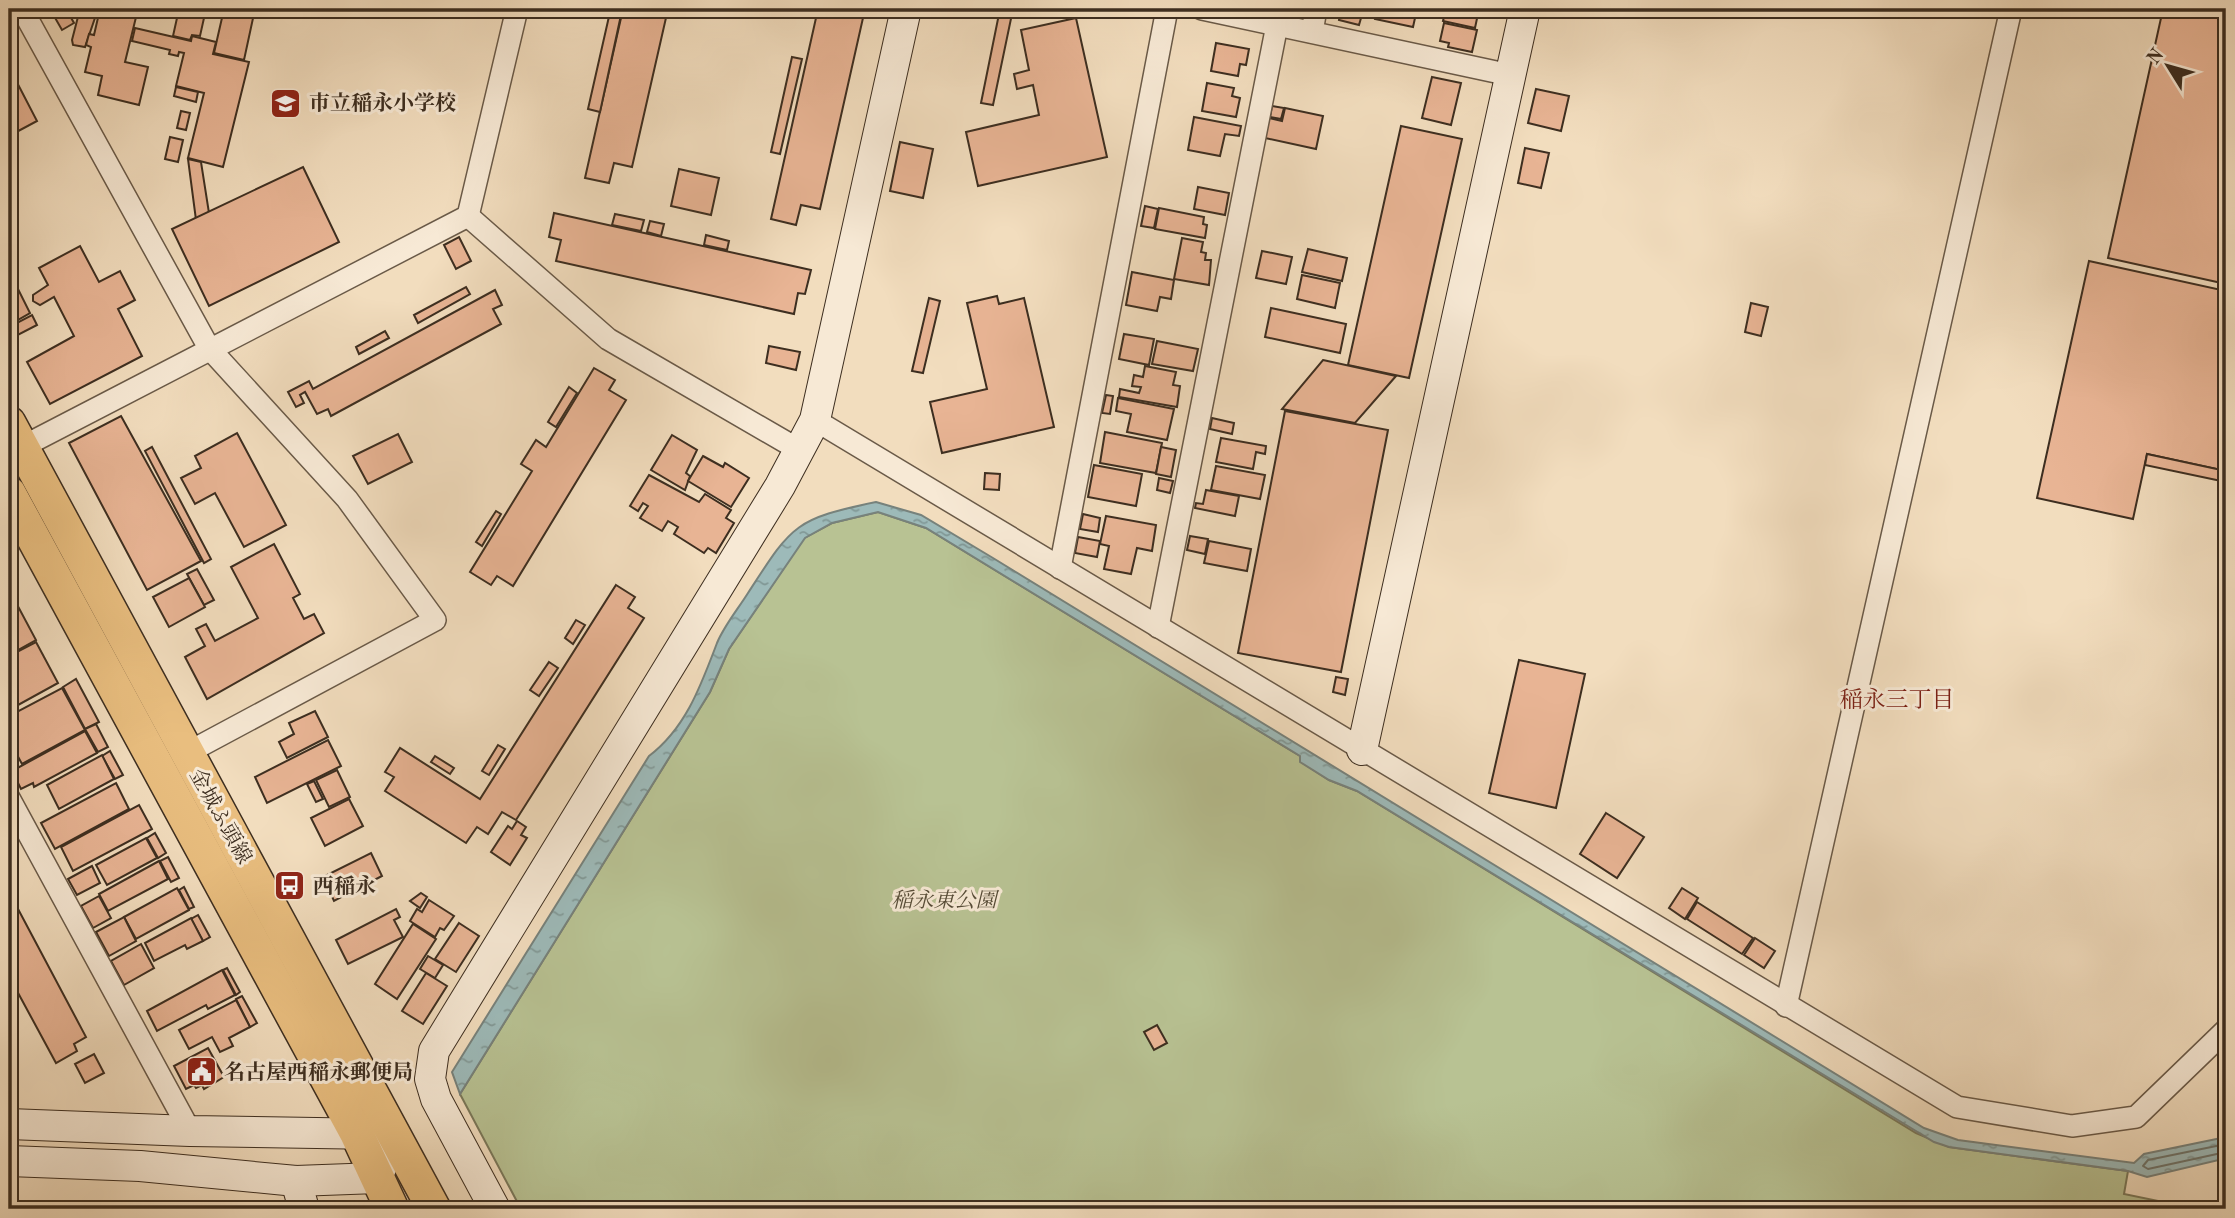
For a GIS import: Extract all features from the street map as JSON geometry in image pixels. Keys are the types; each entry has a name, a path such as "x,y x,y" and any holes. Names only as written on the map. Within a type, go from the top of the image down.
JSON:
{"main road":[{"name":"金城ふ頭線","path":"15,435 434,1209"},
{"name":"金城ふ頭線","path":"9,493 357,1135 391,1209"}],"street":[{"path":"22,9 209,348 347,499 435,620 187,753"},
{"path":"15,435 209,348 468,216 517,9"},
{"path":"495,1209 436,1099 430,1079 434,1051 801,451 815,420 906,9"},
{"path":"1060,568 1167,9"},
{"path":"1202,9 1510,75"},
{"path":"1311,32 1316,9"},
{"path":"1362,750 1525,9"},
{"path":"1786,1006 2011,9"},
{"path":"1158,627 1277,25"},
{"path":"468,216 608,339 801,451"},
{"path":"815,420 1957,1107 2072,1126 2136,1117 2226,1030"},
{"path":"9,799 190,1132"},
{"path":"9,1124 190,1132 357,1135 395,1133 377,1178 300,1195 140,1166 9,1161"}],"green space":[{"name":"稲永東公園","path":"878,512 926,528 1300,756 1301,762 1329,780 1357,791 1916,1133 1949,1147 2128,1171 2124,1194 2197,1209 521,1209 460,1094 710,692 729,649 804,538 832,523"}],"water":[{"path":"876,502 921,515 993,558 1924,1128 1958,1140 2134,1163 2144,1154 2226,1137 2223,1159 2147,1177 2128,1171 1949,1147 1934,1142 1357,791 1329,780 1300,762 1300,756 926,528 878,512 832,523 805,538 729,649 710,692 460,1094 452,1072 649,756 662,745 683,719 723,630 775,552 798,528 811,520"}],"building":[{"path":"50,9 66,9 74,23 62,30"},
{"path":"80,9 97,12 85,47 73,45 72,40"},
{"path":"100,9 138,9 125,62 148,67 139,105 98,95 102,76 85,72 91,47 86,45 89,34 94,35"},
{"path":"179,9 206,9 200,36 192,35 190,40 173,36"},
{"path":"224,9 255,9 244,60 214,53"},
{"path":"623,9 668,9 632,167 614,163 609,183 585,178"},
{"path":"818,9 865,9 820,209 801,205 796,225 771,219"},
{"path":"1000,9 1013,9 993,105 981,103"},
{"path":"1377,9 1417,9 1413,27 1375,19"},
{"path":"1446,9 1479,9 1475,28 1443,21"},
{"path":"2163,9 2226,9 2226,284 2108,258"},
{"path":"610,12 621,15 600,112 588,109"},
{"path":"1340,14 1361,18 1359,25 1339,20"},
{"path":"1076,18 1107,157 978,186 966,132 1039,115 1033,85 1017,89 1014,74 1029,70 1021,30"},
{"path":"1444,23 1477,30 1472,52 1448,47 1449,43 1440,41"},
{"path":"135,28 191,41 192,36 216,42 213,54 249,62 223,167 188,158 204,93 176,86 184,53 179,52 178,56 169,54 170,50 132,41"},
{"path":"1216,43 1249,49 1246,65 1240,64 1238,76 1211,71"},
{"path":"792,57 802,59 780,154 771,152"},
{"path":"9,67 37,121 9,136"},
{"path":"1432,77 1461,83 1451,125 1422,118"},
{"path":"1207,83 1234,88 1232,96 1240,98 1236,117 1202,111"},
{"path":"176,87 198,92 196,102 174,96"},
{"path":"1536,89 1569,96 1561,131 1528,123"},
{"path":"1272,106 1284,108 1281,119 1270,117"},
{"path":"1285,108 1323,116 1316,149 1265,138 1269,118 1282,121"},
{"path":"181,111 190,113 186,130 177,128"},
{"path":"1194,117 1241,126 1239,136 1225,134 1220,156 1188,150"},
{"path":"1401,126 1462,139 1409,378 1348,365"},
{"path":"170,137 183,140 178,162 165,159"},
{"path":"900,142 933,149 923,198 890,191"},
{"path":"1525,148 1549,153 1541,188 1518,183"},
{"path":"188,159 201,162 209,213 196,220"},
{"path":"303,167 339,242 209,306 172,229"},
{"path":"679,169 719,178 711,215 671,206"},
{"path":"1198,187 1229,193 1225,215 1194,209"},
{"path":"1145,206 1158,209 1154,228 1141,226"},
{"path":"1159,208 1204,217 1203,224 1207,225 1205,238 1155,229"},
{"path":"554,213 811,270 805,294 798,293 794,314 556,261 561,240 549,237"},
{"path":"615,214 644,220 641,231 612,225"},
{"path":"650,221 664,224 661,236 647,232"},
{"path":"706,235 729,241 727,250 704,245"},
{"path":"459,237 471,261 456,269 444,245"},
{"path":"1182,238 1203,242 1201,252 1206,253 1205,260 1211,260 1209,285 1174,279"},
{"path":"80,246 99,282 120,271 135,300 118,309 142,356 50,404 27,362 74,336 54,297 40,305 33,301 33,295 48,285 39,268"},
{"path":"1308,249 1347,258 1342,281 1302,272"},
{"path":"1262,251 1292,257 1286,284 1256,278"},
{"path":"2089,261 2226,291 2226,471 2147,454 2133,519 2037,498"},
{"path":"1132,272 1174,280 1171,299 1160,297 1157,311 1126,305"},
{"path":"11,275 30,313 9,325 9,276"},
{"path":"1302,275 1340,283 1335,308 1297,299"},
{"path":"466,287 470,294 418,323 414,315"},
{"path":"495,290 502,305 493,309 501,324 331,416 328,409 317,414 305,392 300,395 304,403 296,407 288,392 309,381 313,389"},
{"path":"997,296 999,304 1024,298 1054,427 942,453 930,402 987,389 967,303"},
{"path":"929,298 940,301 923,373 912,371"},
{"path":"1751,303 1768,307 1761,336 1745,332"},
{"path":"1271,308 1346,324 1340,353 1265,337"},
{"path":"32,315 37,325 10,339 9,327"},
{"path":"385,331 389,338 359,354 356,347"},
{"path":"1124,334 1154,339 1149,365 1119,359"},
{"path":"1157,341 1198,349 1193,371 1152,364"},
{"path":"769,346 800,352 796,370 766,363"},
{"path":"1323,360 1396,376 1355,423 1282,409"},
{"path":"1145,366 1176,372 1173,385 1180,386 1177,407 1119,397 1120,389 1139,393 1141,387 1132,386 1134,375 1143,377"},
{"path":"594,368 615,380 609,390 626,400 513,586 497,576 491,585 470,572 532,471 521,464 536,440 546,447"},
{"path":"569,387 577,393 556,427 548,422"},
{"path":"1106,395 1113,396 1110,414 1102,413"},
{"path":"1118,398 1174,409 1167,440 1127,432 1131,414 1116,411"},
{"path":"1285,411 1388,430 1341,672 1238,653"},
{"path":"121,416 201,561 147,590 69,443"},
{"path":"1212,418 1234,423 1232,434 1210,429"},
{"path":"1105,432 1162,443 1156,473 1100,463"},
{"path":"237,433 286,525 244,547 215,493 195,504 181,478 201,468 195,456"},
{"path":"398,434 412,462 368,484 353,456"},
{"path":"672,435 697,450 686,473 690,476 685,490 651,470"},
{"path":"1221,438 1266,446 1265,454 1256,452 1253,469 1216,462"},
{"path":"152,447 211,559 204,563 145,451"},
{"path":"1161,447 1176,450 1171,477 1156,474"},
{"path":"2147,454 2226,471 2226,482 2145,465"},
{"path":"703,456 723,467 725,463 749,478 731,507 688,481"},
{"path":"1094,465 1142,474 1136,506 1088,497"},
{"path":"1216,466 1265,475 1260,499 1211,490"},
{"path":"985,473 1000,474 999,490 984,489"},
{"path":"649,475 699,502 705,494 731,510 726,518 734,523 716,553 708,548 704,553 674,534 678,527 668,521 662,531 640,518 648,506 643,503 638,511 630,506"},
{"path":"1159,478 1173,481 1170,493 1157,490"},
{"path":"1206,490 1239,496 1235,516 1195,508 1196,503 1203,504"},
{"path":"496,511 501,514 482,546 476,542"},
{"path":"1083,514 1100,518 1098,532 1080,529"},
{"path":"1106,516 1156,525 1152,551 1137,548 1131,574 1104,569 1109,546 1100,544"},
{"path":"1190,536 1208,539 1205,554 1187,550"},
{"path":"1078,537 1100,541 1097,557 1075,553"},
{"path":"1209,541 1251,549 1247,571 1204,563"},
{"path":"274,544 300,594 293,598 304,619 314,614 324,633 207,699 185,657 205,646 196,629 206,624 215,641 258,618 231,567"},
{"path":"197,569 214,600 204,605 187,574"},
{"path":"189,578 205,607 169,627 153,597"},
{"path":"616,585 635,597 628,608 644,618 516,820 502,812 488,834 477,827 466,843 385,791 394,777 385,772 400,748 480,799"},
{"path":"13,597 36,640 9,655 9,599"},
{"path":"576,620 585,625 573,644 565,638"},
{"path":"36,642 58,683 9,710 9,656"},
{"path":"1519,660 1585,674 1556,808 1489,793"},
{"path":"549,662 558,668 539,696 530,690"},
{"path":"1336,677 1348,679 1345,695 1333,692"},
{"path":"76,679 99,722 85,729 63,687"},
{"path":"62,688 85,730 22,764 9,740 9,716"},
{"path":"315,711 328,737 287,758 279,742 294,734 289,723"},
{"path":"96,724 108,747 98,752 85,729"},
{"path":"85,731 97,753 34,787 33,783 21,789 12,771"},
{"path":"328,740 341,766 267,803 255,777"},
{"path":"498,745 505,749 489,775 482,771"},
{"path":"110,751 123,775 115,779 102,756"},
{"path":"102,755 114,779 59,809 47,785"},
{"path":"435,756 454,768 450,774 431,762"},
{"path":"337,770 350,797 329,807 316,780"},
{"path":"314,781 323,799 316,802 307,784"},
{"path":"116,783 129,809 55,849 41,823"},
{"path":"349,799 363,826 325,846 311,818"},
{"path":"139,805 152,829 73,871 61,847"},
{"path":"1606,813 1644,837 1617,878 1580,854"},
{"path":"517,821 526,827 521,835 527,838 510,865 491,852 508,826 512,829"},
{"path":"155,833 166,853 158,858 147,838"},
{"path":"146,838 157,858 107,885 96,865"},
{"path":"371,853 382,876 334,901 323,877"},
{"path":"168,857 179,878 171,882 160,861"},
{"path":"159,861 168,879 108,911 99,894"},
{"path":"92,866 100,883 77,895 68,879"},
{"path":"184,887 194,907 189,909 179,890"},
{"path":"177,888 189,910 136,939 124,917"},
{"path":"1682,888 1698,898 1685,919 1669,908"},
{"path":"9,892 86,1037 74,1044 77,1051 56,1063 17,991 9,996"},
{"path":"421,893 427,897 420,908 410,901"},
{"path":"99,896 111,918 93,928 81,906"},
{"path":"429,900 454,916 444,930 440,928 435,937 410,921 417,909 422,912"},
{"path":"1697,902 1753,938 1742,954 1687,919"},
{"path":"396,909 400,917 394,920 403,937 348,964 336,940"},
{"path":"198,915 210,937 203,941 191,919"},
{"path":"124,917 136,941 109,956 96,932"},
{"path":"191,918 203,941 187,949 185,945 154,961 145,943"},
{"path":"459,923 479,936 456,972 435,959"},
{"path":"413,924 436,939 397,999 375,984"},
{"path":"1755,938 1775,951 1764,968 1744,955"},
{"path":"141,944 154,968 124,985 111,961"},
{"path":"428,956 443,965 435,978 420,969"},
{"path":"227,968 240,992 236,995 223,970"},
{"path":"222,970 235,995 208,1009 206,1005 157,1031 147,1011"},
{"path":"426,973 447,986 423,1024 402,1011"},
{"path":"242,996 257,1023 250,1027 236,999"},
{"path":"236,1000 250,1027 229,1038 233,1046 220,1052 212,1037 189,1049 179,1030"},
{"path":"1157,1025 1167,1043 1154,1050 1144,1032"},
{"path":"208,1048 224,1077 204,1089 202,1085 196,1088 194,1085 186,1089 174,1066"},
{"path":"94,1054 104,1073 85,1083 75,1064"}],"place":[{"name":"市立稲永小学校","path":"286,103"},
{"name":"西稲永","path":"290,886"},
{"name":"名古屋西稲永郵便局","path":"201,1072"}],"district":[{"name":"稲永三丁目","path":"1897,699"}]}
